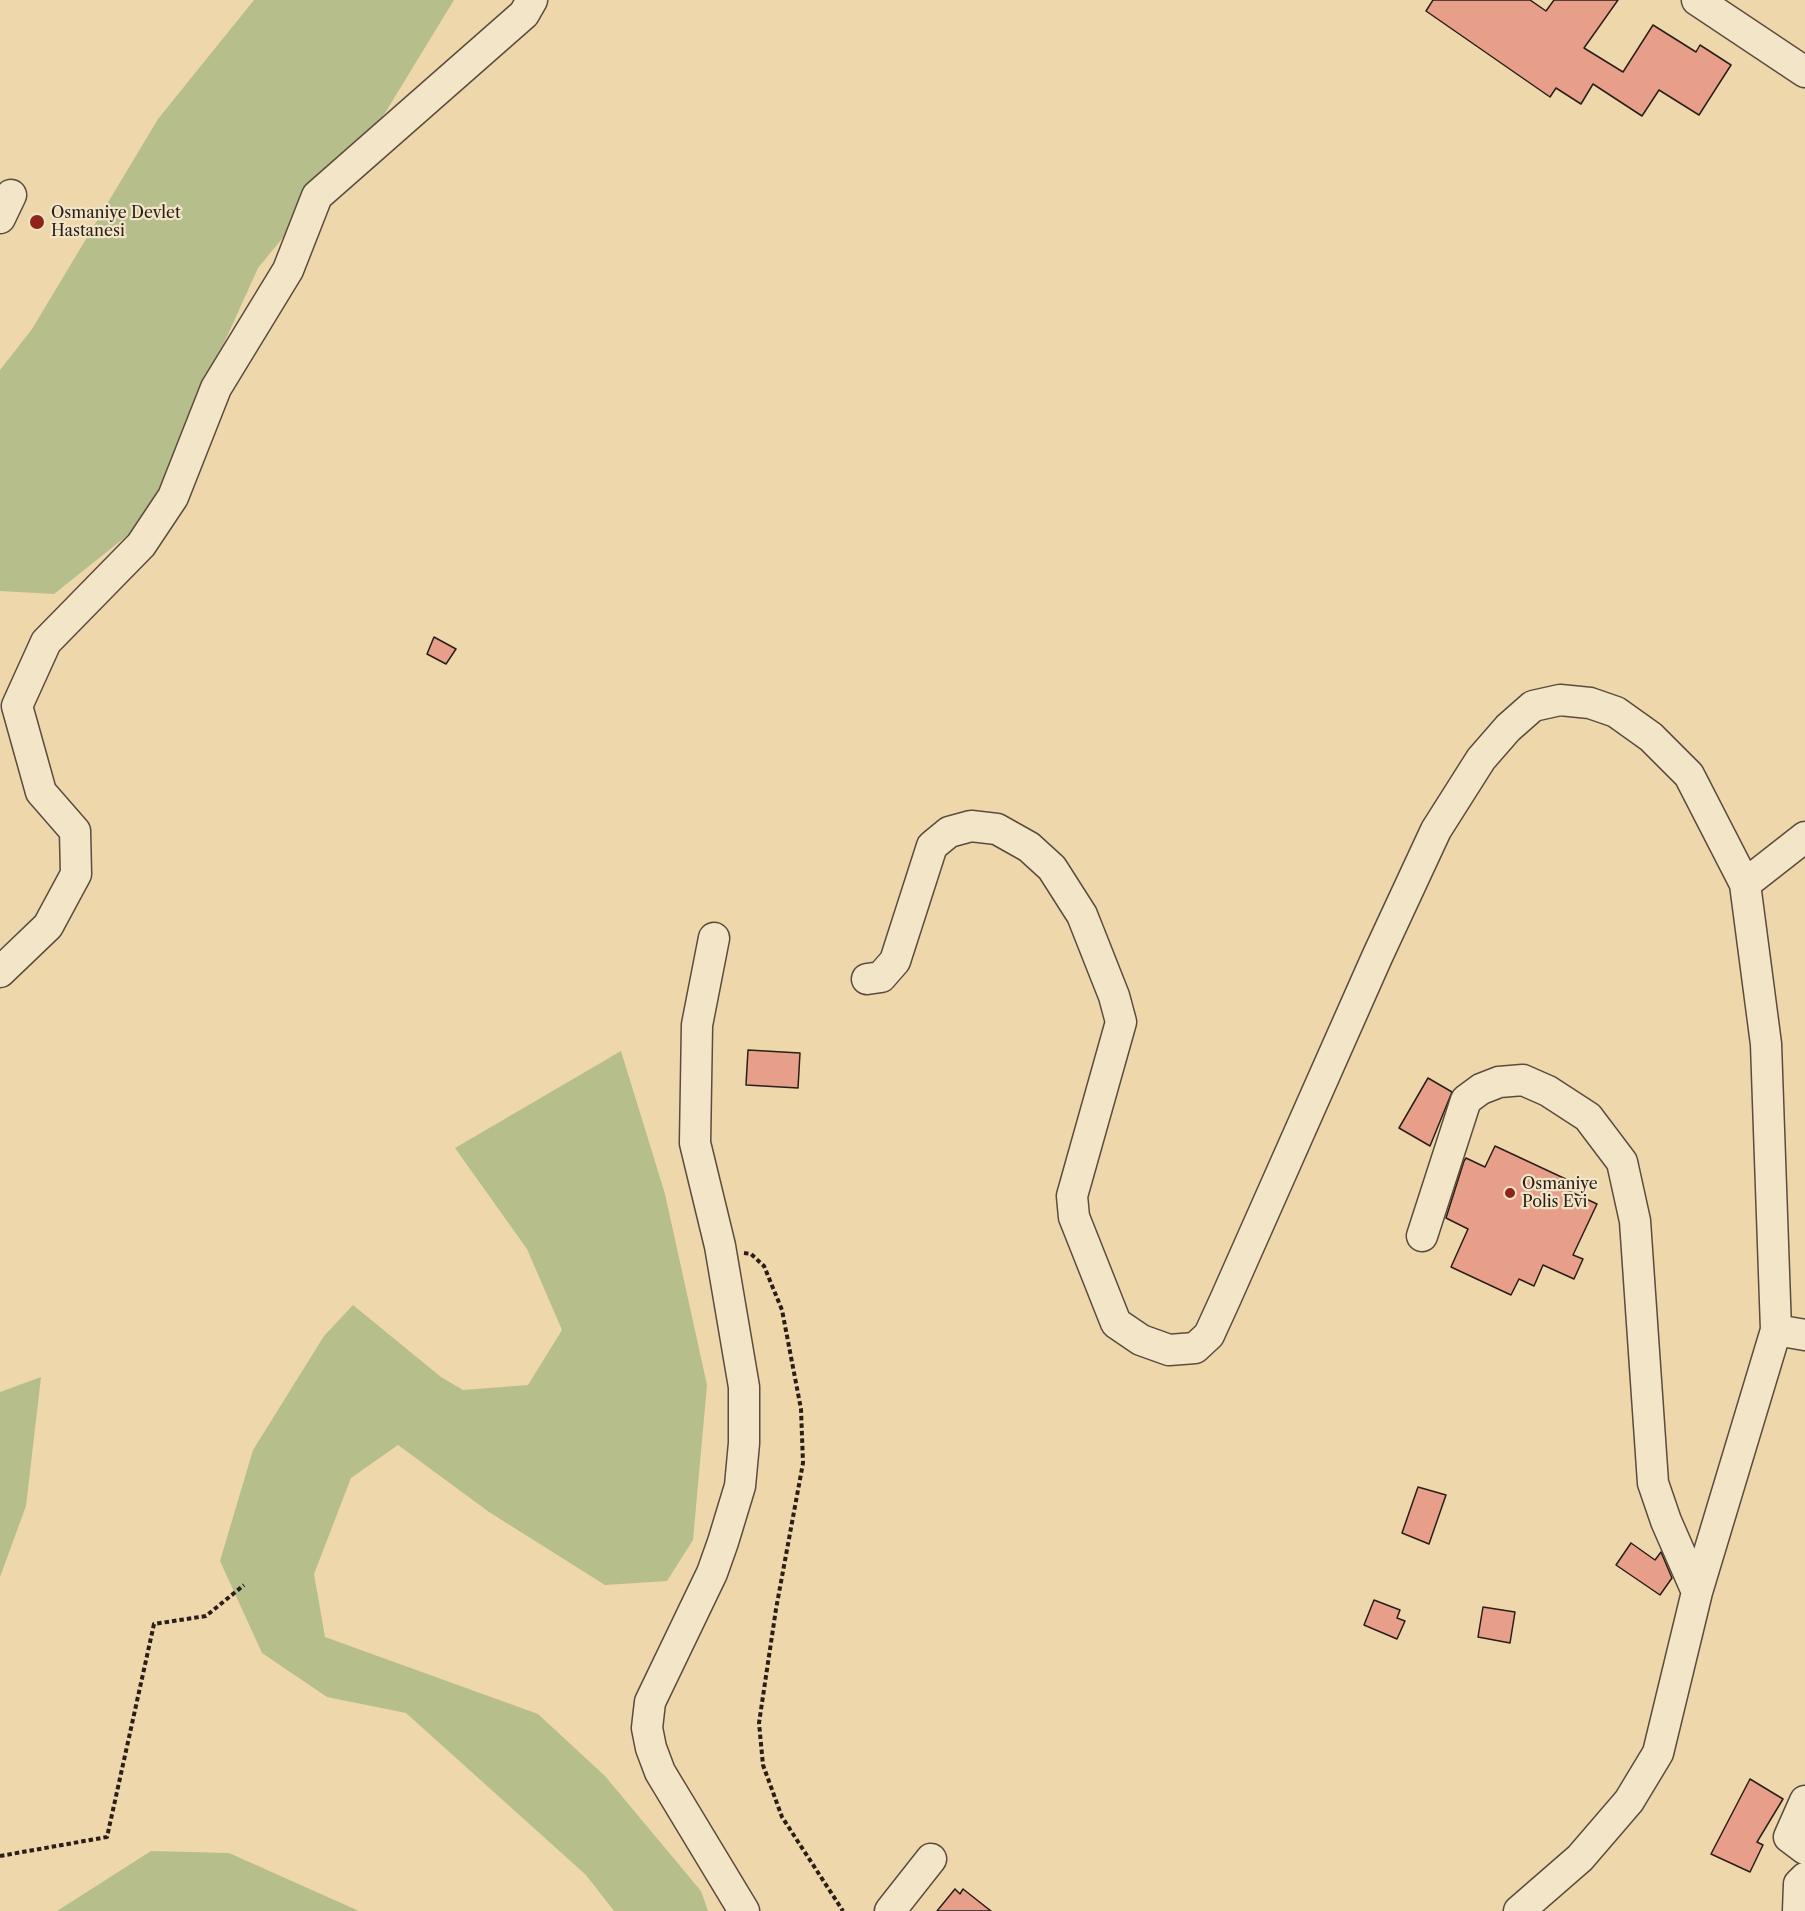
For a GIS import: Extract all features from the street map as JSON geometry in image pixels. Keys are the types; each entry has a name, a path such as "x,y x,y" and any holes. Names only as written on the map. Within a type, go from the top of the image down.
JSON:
{"street":[{"path":"0,972 48,927 76,874 75,831 41,792 17,706 46,642 141,545 172,497 216,388 288,270 317,196 524,14 532,0"},
{"path":"1696,0 1805,72"},
{"path":"867,979 881,977 895,961 932,846 949,832 971,825 997,829 1029,847 1052,868 1082,915 1114,996 1121,1022 1074,1186 1072,1196 1074,1217 1116,1323 1141,1340 1169,1350 1195,1348 1209,1335 1436,830 1481,759 1508,728 1533,706 1560,700 1590,703 1616,712 1652,737 1689,775 1745,884 1766,1044 1791,1332 1697,1592 1658,1753 1629,1801 1580,1858 1519,1911"},
{"path":"1745,884 1805,837"},
{"path":"714,938 697,1025 695,1143 720,1246 744,1387 740,1486 712,1573 650,1702 647,1728 651,1748 660,1772 744,1911"},
{"path":"1422,1236 1466,1100 1481,1089 1499,1082 1523,1080 1548,1091 1588,1117 1622,1162 1635,1221 1653,1483 1666,1521 1697,1592"},
{"path":"1805,1801 1789,1838 1805,1849"},
{"path":"890,1911 931,1859"},
{"path":"1798,1911 1799,1884 1805,1878"}],"path":[{"path":"720,1246 751,1254 764,1266 782,1310 801,1409 803,1463 776,1609 759,1724 762,1765 782,1817 843,1911"},
{"path":"0,1856 107,1837 154,1624 206,1616 244,1585"}],"green space":[{"path":"254,0 454,0 385,113 258,268 200,396 158,511 54,594 0,591 0,370 32,329 158,119"},
{"path":"621,1051 665,1194 707,1385 693,1540 667,1581 605,1585 489,1512 398,1445 351,1478 314,1574 325,1637 538,1714 605,1776 701,1891 708,1911 614,1911 586,1875 406,1713 327,1697 262,1653 220,1561 253,1450 324,1336 353,1305 441,1377 463,1390 528,1385 562,1330 527,1249 455,1148"},
{"path":"41,1377 26,1506 0,1577 0,1392"},
{"path":"151,1851 229,1853 359,1911 57,1911"}],"building":[{"path":"1433,0 1530,0 1546,11 1554,0 1618,0 1584,48 1623,72 1653,25 1696,52 1700,45 1731,65 1699,115 1659,90 1642,116 1593,84 1581,104 1556,88 1550,97 1426,11"},
{"path":"434,637 456,649 446,664 427,654"},
{"path":"748,1050 800,1053 798,1088 746,1085"},
{"path":"1428,1078 1452,1092 1430,1146 1399,1128"},
{"path":"1495,1146 1570,1181 1567,1190 1597,1204 1573,1255 1583,1259 1574,1279 1543,1265 1534,1286 1519,1279 1511,1295 1451,1267 1468,1229 1446,1218 1464,1161 1466,1158 1485,1167"},
{"path":"1418,1487 1446,1495 1429,1544 1402,1533"},
{"path":"1631,1543 1655,1560 1661,1552 1672,1578 1660,1595 1616,1565"},
{"path":"1374,1600 1400,1610 1397,1618 1405,1621 1397,1639 1364,1625"},
{"path":"1483,1607 1515,1612 1510,1643 1478,1637"},
{"path":"1750,1779 1783,1799 1757,1842 1763,1845 1750,1872 1711,1854"},
{"path":"955,1889 960,1894 963,1889 991,1911 937,1911"}],"place":[{"name":"Osmaniye Devlet Hastanesi","path":"37,222"},
{"name":"Osmaniye Polis Evi","path":"1510,1193"}]}
